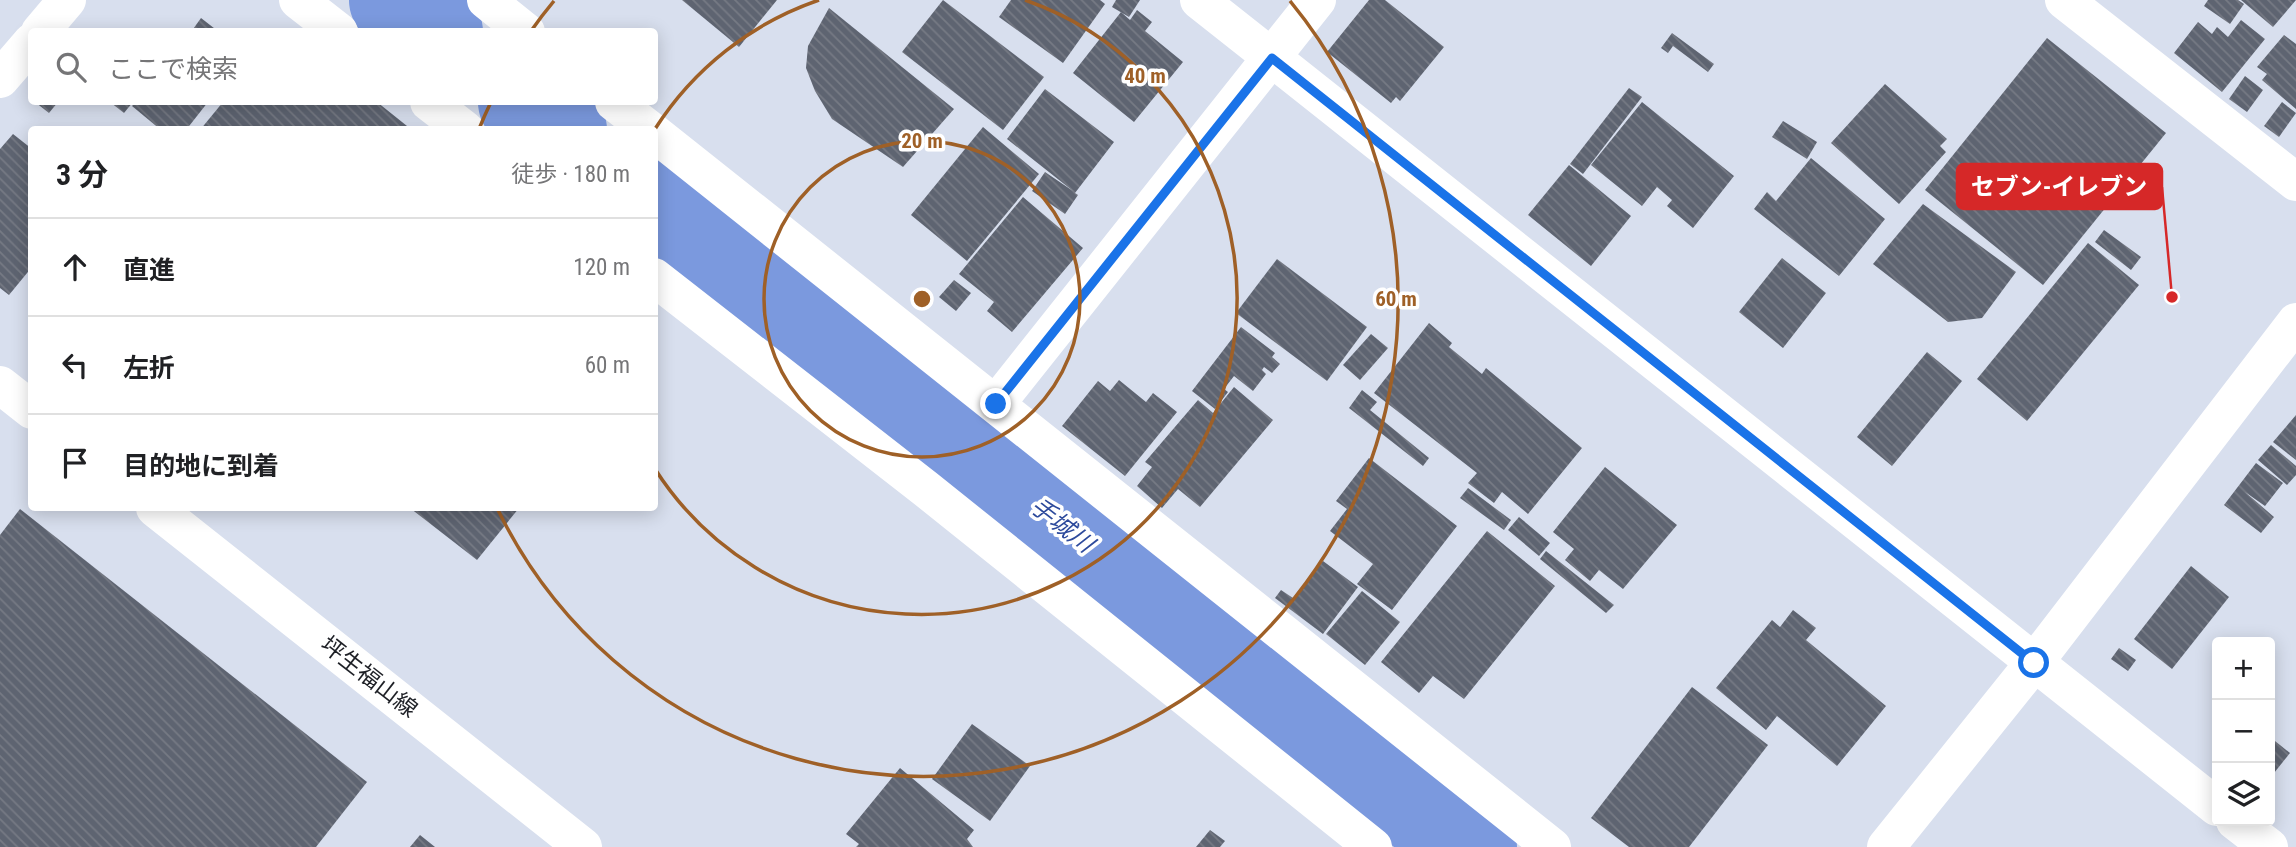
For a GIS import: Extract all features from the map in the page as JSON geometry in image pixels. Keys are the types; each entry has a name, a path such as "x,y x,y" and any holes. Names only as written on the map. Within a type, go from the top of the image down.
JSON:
{"street":[{"path":"43,28 67,0"},
{"path":"298,0 334,28"},
{"path":"486,0 521,28"},
{"path":"1199,0 2212,803"},
{"path":"996,404 1317,0"},
{"path":"2064,0 2296,182"},
{"path":"0,79 28,47"},
{"path":"433,105 460,126"},
{"path":"618,105 645,126"},
{"path":"658,136 1552,847"},
{"path":"658,280 937,498 1373,847"},
{"path":"1886,847 2034,663 2296,322"},
{"path":"0,385 28,407"},
{"name":"坪生福山線","path":"159,511 583,847"},
{"path":"2242,826 2269,847"}],"building":[{"path":"682,0 777,0 739,47"},
{"path":"943,0 1044,77 1003,130 902,52"},
{"path":"1011,0 1100,0 1105,4 1063,63 999,17"},
{"path":"1116,0 1140,0 1129,17 1112,7"},
{"path":"1369,0 1385,0 1444,47 1400,101 1396,97 1391,103 1327,52"},
{"path":"2208,0 2238,0 2244,4 2230,24 2204,6"},
{"path":"2241,0 2296,0 2273,27"},
{"path":"829,8 954,109 903,167 832,119 815,91 806,68 808,46"},
{"path":"1137,10 1152,22 1145,31 1183,62 1134,122 1073,73 1121,12 1130,20"},
{"path":"201,18 214,28 194,28"},
{"path":"2241,20 2265,39 2222,92 2174,53 2198,22 2212,34 2217,27 2228,37"},
{"path":"1672,33 1714,64 1708,72 1673,46 1668,53 1661,48"},
{"path":"2284,35 2296,44 2296,109 2262,80 2267,74 2257,67"},
{"path":"2047,38 2166,133 2043,285 1925,190"},
{"path":"2245,76 2263,90 2247,112 2229,99"},
{"path":"1885,84 1947,139 1940,146 1946,152 1899,204 1831,143"},
{"path":"1629,88 1642,97 1583,174 1570,164"},
{"path":"1045,89 1114,142 1075,193 1078,195 1065,214 1032,191 1045,172 1073,191 1007,139"},
{"path":"1642,102 1734,176 1693,228 1667,206 1672,200 1657,187 1642,206 1591,165"},
{"path":"2282,102 2296,113 2279,137 2264,126"},
{"path":"39,105 56,105 49,113"},
{"path":"114,105 131,105 124,113"},
{"path":"206,105 189,126 156,126 132,106"},
{"path":"221,105 381,105 407,126 203,126"},
{"path":"1783,121 1817,142 1807,159 1772,137"},
{"path":"983,127 1039,174 967,261 911,215"},
{"path":"13,134 28,146 28,272 9,295 0,288 0,149"},
{"path":"1811,158 1885,219 1839,276 1754,209 1767,192 1776,201"},
{"path":"1569,165 1631,216 1591,266 1528,215"},
{"path":"1023,197 1083,248 1012,332 987,311 994,302 959,274"},
{"path":"1923,204 2016,272 1982,318 1948,322 1873,264"},
{"path":"2104,230 2141,257 2131,270 2095,242"},
{"path":"2088,243 2139,285 2027,421 1977,379"},
{"path":"1782,258 1826,293 1783,348 1739,312"},
{"path":"1277,259 1367,327 1327,381 1236,313"},
{"path":"954,280 971,293 956,311 939,297"},
{"path":"1429,323 1452,343 1449,347 1482,374 1486,368 1582,448 1528,514 1502,492 1494,503 1468,483 1477,473 1374,393"},
{"path":"1241,327 1275,353 1272,357 1280,364 1272,373 1264,367 1262,370 1266,374 1253,391 1234,376 1224,389 1228,392 1215,409 1192,391"},
{"path":"1371,334 1388,348 1360,380 1343,365"},
{"path":"1927,352 1962,381 1892,466 1857,437"},
{"path":"1119,380 1146,402 1153,393 1177,412 1125,476 1062,426 1098,381 1110,391"},
{"path":"1234,387 1273,420 1200,507 1178,489 1162,508 1137,486 1152,467 1145,462 1198,400 1213,413"},
{"path":"1362,390 1377,402 1370,410 1429,458 1423,466 1349,408"},
{"path":"2296,415 2296,460 2273,442"},
{"path":"2271,445 2296,466 2296,475 2287,485 2258,460"},
{"path":"1369,458 1457,526 1392,610 1357,584 1373,564 1330,531 1347,509 1336,501"},
{"path":"2256,463 2283,483 2265,506 2245,492 2274,517 2261,533 2224,505"},
{"path":"1605,467 1677,525 1623,589 1599,570 1590,581 1565,560 1574,549 1553,532"},
{"path":"1468,488 1511,520 1504,530 1460,498"},
{"path":"20,509 367,782 316,847 0,847 0,535"},
{"path":"414,511 517,511 477,560"},
{"path":"1519,517 1550,543 1539,556 1508,530"},
{"path":"1487,531 1555,586 1464,699 1433,676 1419,693 1381,662"},
{"path":"1546,551 1614,605 1606,613 1540,559"},
{"path":"1323,561 1358,587 1323,634 1275,598 1281,590 1293,598"},
{"path":"2191,566 2229,597 2172,669 2134,639"},
{"path":"1362,591 1400,622 1365,665 1326,634"},
{"path":"1793,610 1816,628 1806,640 1886,706 1837,766 1777,716 1766,730 1716,688 1772,620 1780,627"},
{"path":"2119,648 2136,660 2128,671 2111,659"},
{"path":"1692,687 1768,745 1689,847 1629,847 1591,818"},
{"path":"972,724 1030,766 990,821 932,779"},
{"path":"2275,741 2290,753 2275,772"},
{"path":"900,768 974,830 967,839 973,847 856,847 859,844 846,834"},
{"path":"1210,830 1225,841 1220,847 1196,847"},
{"path":"420,835 435,847 410,847"}],"waterway":[{"name":"手城川","path":"396,0 431,28"},
{"name":"手城川","path":"529,105 555,126"},
{"name":"手城川","path":"658,207 1470,847"}],"place":[{"name":"セブン-イレブン","path":"2172,297"}],"route":[{"path":"996,404 1272,58 2034,663"}]}
